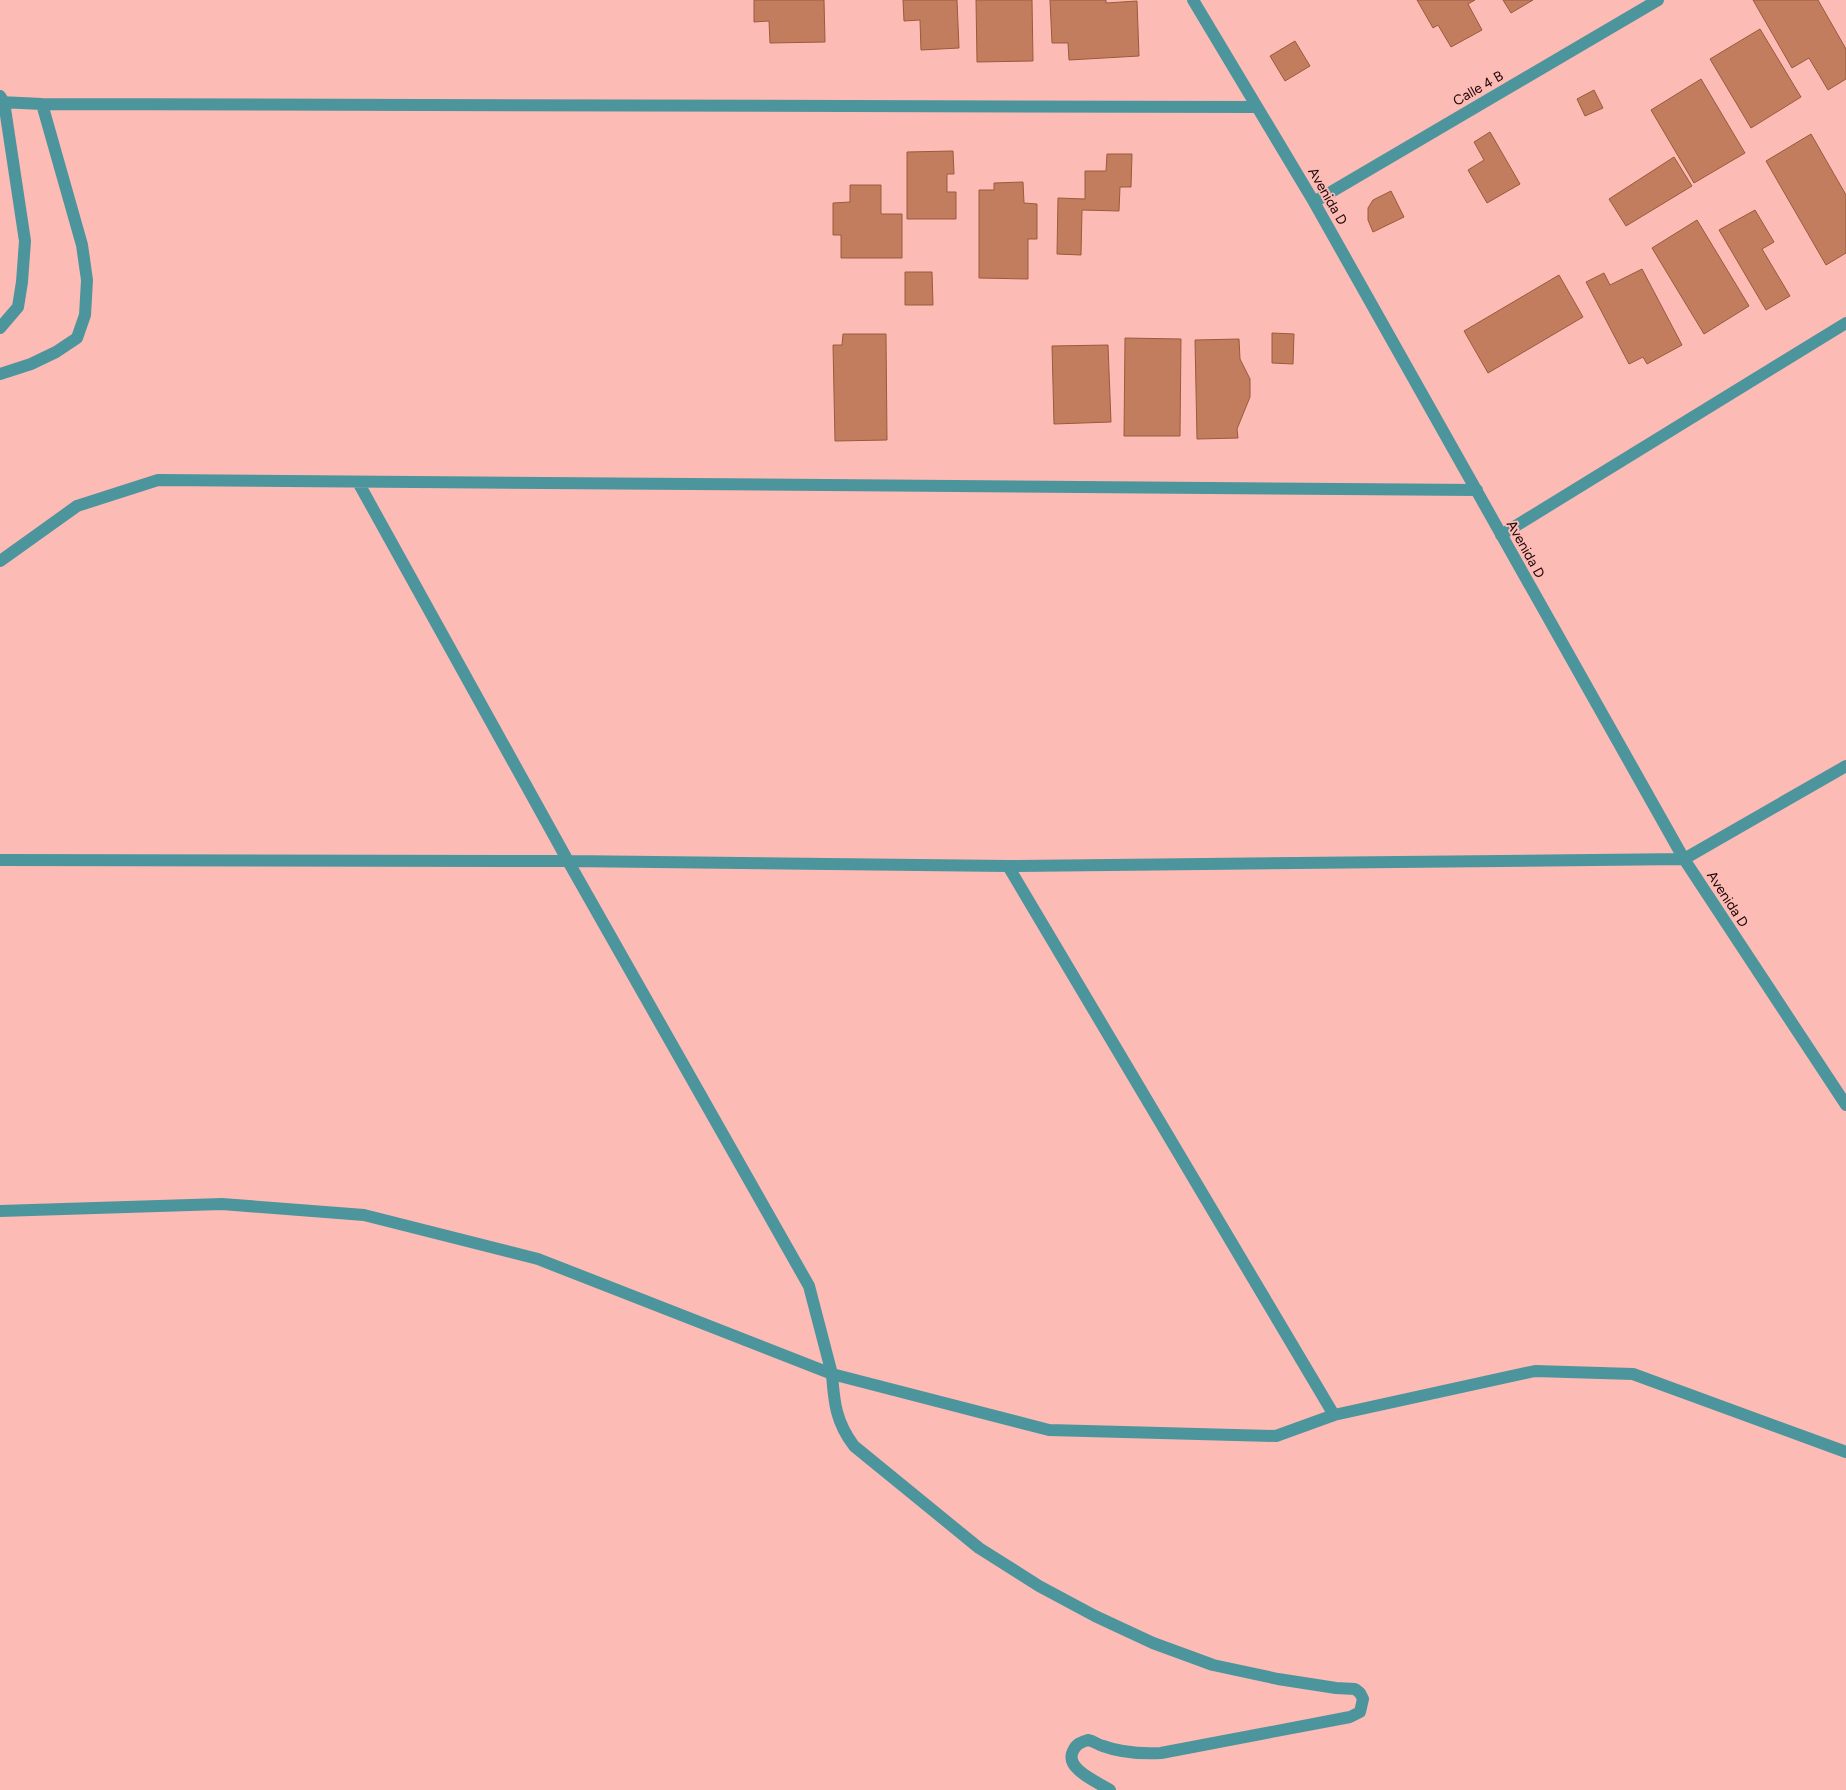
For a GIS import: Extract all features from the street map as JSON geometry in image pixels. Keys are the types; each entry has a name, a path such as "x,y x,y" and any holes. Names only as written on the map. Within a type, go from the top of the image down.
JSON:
{"street":[{"name":"Avenida D","path":"1194,0 1314,202 1684,859 1846,1105"},
{"name":"Calle 4 B","path":"1314,202 1658,0"},
{"path":"0,328 18,307 25,242 1,100 42,104 1257,107"},
{"path":"0,374 31,364 56,352 77,338 85,315 87,280 82,245 42,104"},
{"path":"1501,534 1846,323"},
{"path":"0,561 77,506 158,480 1477,490"},
{"path":"358,482 568,861 809,1286 832,1374 836,1415 843,1432 854,1446 978,1548 1031,1581 1095,1616 1153,1643 1213,1665 1278,1679 1356,1690 1363,1699 1360,1712 1350,1718 1161,1753 1140,1754 1120,1751 1088,1740 1075,1745 1071,1753 1072,1762 1076,1769 1110,1790"},
{"path":"0,860 568,861 1008,866 1684,859 1846,766"},
{"path":"1008,866 1334,1415"},
{"path":"0,1210 222,1204 364,1215 538,1259 832,1374 1049,1430 1276,1436 1334,1415 1535,1371 1633,1374 1846,1452"}],"building":[{"path":"754,0 824,0 825,42 770,43 769,21 754,22"},
{"path":"903,0 957,0 959,48 921,50 920,20 904,21"},
{"path":"976,0 1032,0 1033,61 977,62"},
{"path":"1050,0 1106,0 1106,3 1137,1 1139,56 1069,60 1068,43 1052,43"},
{"path":"1417,0 1475,0 1468,4 1482,30 1451,47 1438,25 1433,28"},
{"path":"1503,0 1533,0 1511,13"},
{"path":"1753,0 1818,0 1846,49 1846,79 1828,90 1809,58 1792,68"},
{"path":"1760,29 1801,97 1751,128 1710,59"},
{"path":"1295,41 1310,66 1285,81 1270,56"},
{"path":"1701,79 1745,153 1694,183 1651,110"},
{"path":"1594,90 1603,108 1585,116 1577,99"},
{"path":"1490,132 1520,184 1487,203 1468,170 1484,160 1474,142"},
{"path":"1811,134 1846,195 1846,253 1826,265 1766,161"},
{"path":"953,151 954,174 947,174 947,192 956,192 956,219 907,219 907,152"},
{"path":"1107,154 1132,154 1131,187 1120,187 1119,211 1082,210 1081,255 1057,254 1058,198 1085,199 1085,171 1106,171"},
{"path":"1674,157 1692,186 1626,226 1609,199"},
{"path":"1023,182 1024,203 1037,204 1037,239 1028,239 1028,279 979,278 979,190 994,190 994,183"},
{"path":"850,185 881,185 881,214 902,214 902,258 841,258 841,235 833,235 833,203 850,202"},
{"path":"1391,191 1404,217 1373,232 1368,220 1368,208 1373,200"},
{"path":"1755,210 1774,242 1762,249 1790,296 1766,310 1719,230"},
{"path":"1697,220 1749,306 1704,334 1652,248"},
{"path":"1642,269 1682,345 1647,364 1643,357 1629,364 1586,282 1604,273 1610,285"},
{"path":"905,272 932,272 933,305 905,305"},
{"path":"1559,275 1583,317 1488,373 1464,331"},
{"path":"1272,333 1294,334 1293,364 1272,363"},
{"path":"843,334 886,334 887,440 835,441 833,345 842,345"},
{"path":"1125,338 1181,339 1180,436 1124,436"},
{"path":"1239,339 1240,359 1250,379 1250,397 1237,429 1238,438 1197,439 1195,340"},
{"path":"1108,345 1111,422 1054,424 1052,346"}]}
